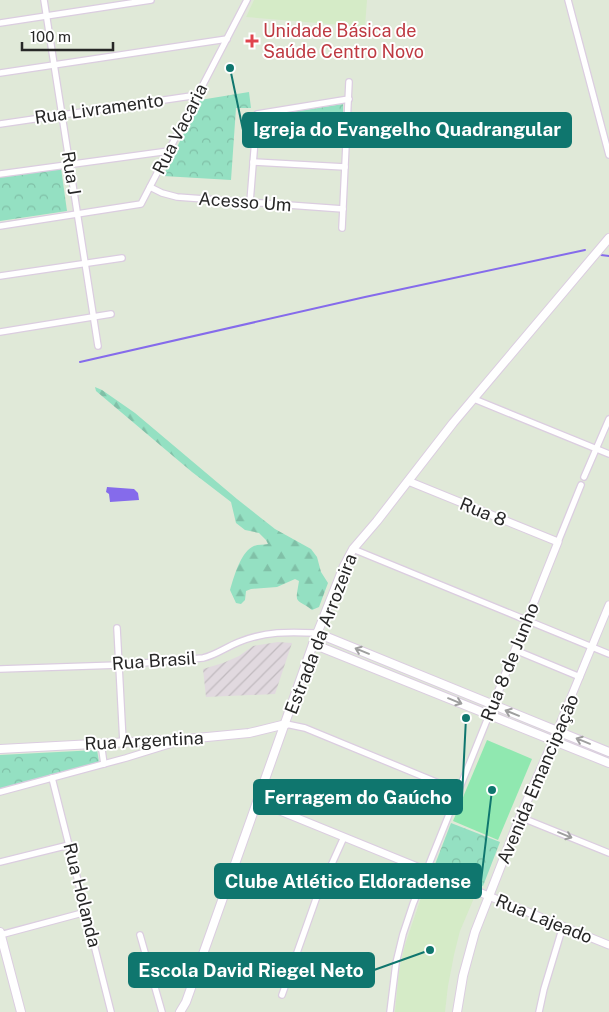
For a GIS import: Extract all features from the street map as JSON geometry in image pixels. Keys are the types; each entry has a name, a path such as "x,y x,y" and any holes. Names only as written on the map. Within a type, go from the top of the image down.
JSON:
{"main road":[{"name":"Estrada da Arrozeira","path":"180,1012 189,994 317,633 353,548 453,423 609,238"},
{"path":"317,633 609,752"},
{"path":"313,644 609,764"},
{"name":"Rua Argentina","path":"0,749 186,740 249,733 286,724"},
{"name":"Avenida Emancipação","path":"457,1012 468,953 520,817 557,731"},
{"path":"0,934 21,1012"}],"street":[{"name":"Rua J","path":"44,0 98,346"},
{"path":"0,23 151,0"},
{"name":"Rua Vacaria","path":"77,214 141,204 247,0"},
{"path":"568,0 609,155"},
{"path":"0,73 227,39"},
{"path":"342,228 349,82"},
{"name":"Rua Livramento","path":"0,124 198,95"},
{"path":"257,117 348,99"},
{"path":"257,117 347,124"},
{"path":"250,202 257,117"},
{"path":"0,174 169,150"},
{"path":"253,162 345,168"},
{"name":"Acesso Um","path":"150,187 177,197 343,209"},
{"path":"0,226 77,214"},
{"path":"0,276 122,258"},
{"path":"0,332 110,314"},
{"path":"474,399 609,454"},
{"path":"584,477 609,419"},
{"name":"Rua 8","path":"408,481 558,542"},
{"name":"Rua 8 de Junho","path":"390,1012 396,963 413,904 581,485"},
{"path":"353,548 609,654"},
{"name":"Avenida Emancipação","path":"557,731 609,605"},
{"path":"117,628 123,742"},
{"name":"Rua Brasil","path":"0,669 119,665 203,658 257,636 276,632 317,633"},
{"path":"304,633 313,644"},
{"path":"515,650 580,677"},
{"path":"286,724 305,728 458,791"},
{"path":"0,792 186,740"},
{"path":"101,743 104,764"},
{"name":"Rua Holanda","path":"52,778 111,1012"},
{"name":"Rua Lajeado","path":"258,802 609,945"},
{"path":"520,817 609,853"},
{"path":"282,995 316,899 344,837"},
{"path":"0,862 69,845"},
{"path":"0,934 86,912"},
{"path":"540,1012 544,989 563,926"},
{"path":"140,934 162,1012"}],"shaded area":[{"path":"254,0 367,0 365,27 246,17"},
{"path":"107,487 134,489 138,493 139,500 110,502 109,494 106,492"},
{"path":"278,642 292,643 275,694 206,697 203,669 239,656 253,646"},
{"path":"427,880 474,898 460,931 448,986 445,1012 395,1012 399,970 405,945"}],"green space":[{"path":"249,92 251,108 236,108 231,180 163,176 200,100"},
{"path":"343,104 343,122 264,118 265,116"},
{"path":"61,168 67,211 0,221 0,177"},
{"path":"95,387 135,413 275,529 311,549 317,557 321,572 328,583 319,607 312,610 299,602 297,594 299,581 295,579 277,587 246,591 245,600 241,604 236,603 230,590 241,560 252,547 268,544 266,540 259,533 245,530 236,523 231,502 192,472 96,391"},
{"path":"487,740 532,759 498,840 453,821"},
{"path":"97,750 99,762 0,790 0,755"},
{"path":"451,823 500,842 483,886 434,867"}],"waterway":[{"path":"80,362 365,297 585,250"},
{"path":"601,255 609,256"}],"place":[{"name":"Unidade Básica de Saúde Centro Novo","path":"252,41"},
{"name":"Igreja do Evangelho Quadrangular","path":"230,68"},
{"name":"Ferragem do Gaúcho","path":"466,718"},
{"name":"Clube Atlético Eldoradense","path":"492,790"},
{"name":"Escola David Riegel Neto","path":"430,950"}]}
